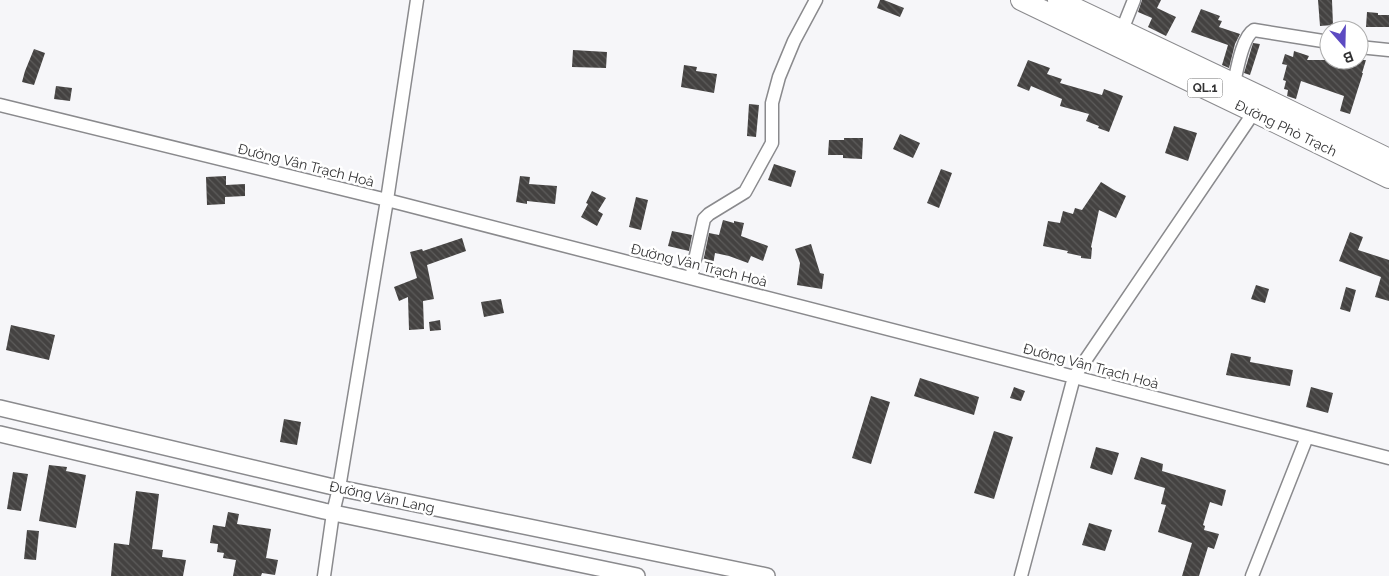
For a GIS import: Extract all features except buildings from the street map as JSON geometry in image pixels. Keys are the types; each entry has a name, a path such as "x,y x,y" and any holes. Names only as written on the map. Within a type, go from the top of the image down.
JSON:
{"highway":[{"name":"Đường Phò Trạch","path":"1020,0 1259,105 1389,159"},
{"name":"Đường Phò Trạch","path":"1058,0 1234,83 1259,105 1389,178"}],"street":[{"path":"324,576 333,513 339,488 387,200 417,0"},
{"path":"691,278 704,219 745,192 772,143 772,103 779,77 794,41 816,0"},
{"path":"1122,30 1134,0"},
{"path":"1234,83 1245,41 1250,32 1254,30 1319,40"},
{"path":"1369,48 1389,50"},
{"name":"Đường Vân Trạch Hoà","path":"0,105 387,200 1389,458"},
{"path":"1021,576 1074,377 1259,105"},
{"name":"Đường Văn Lang","path":"0,408 339,488 767,576"},
{"name":"Đường Văn Lang","path":"0,434 333,513 637,576"},
{"path":"1252,576 1307,437"}]}
